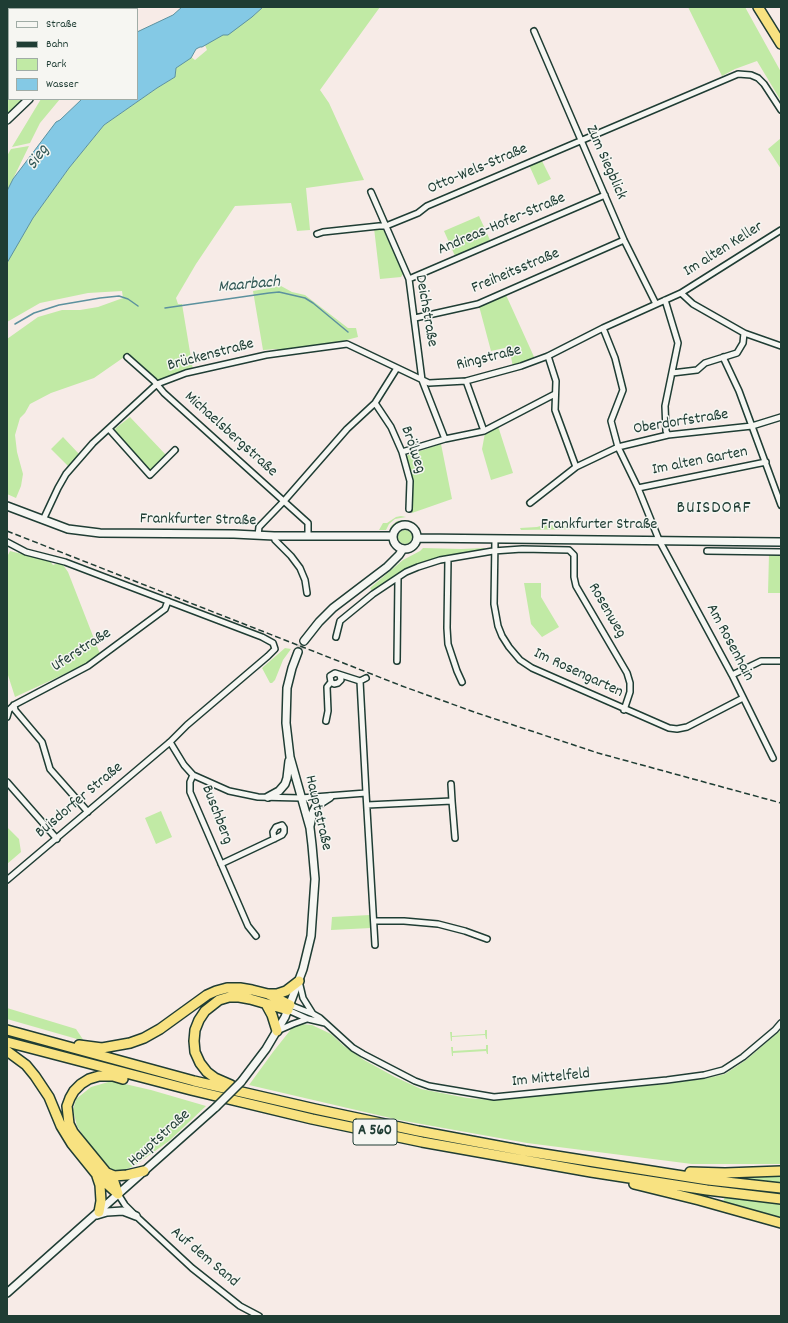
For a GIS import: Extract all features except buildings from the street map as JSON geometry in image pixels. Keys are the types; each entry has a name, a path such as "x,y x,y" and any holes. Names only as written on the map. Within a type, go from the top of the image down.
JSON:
{"highway":[{"path":"758,7 781,44"},
{"path":"258,1096 250,1090 224,1082 206,1072 198,1058 194,1041 195,1030 204,1012 219,1000 229,997 267,999 286,991 299,981"},
{"path":"35,1038 44,1037 102,1048 130,1043 144,1038 160,1029 196,1002 216,991 228,988 240,988 289,1007"},
{"path":"267,999 277,1031"},
{"name":"A 560","path":"7,1030 194,1081 403,1128 525,1151 708,1180 781,1188"},
{"name":"A 560","path":"7,1042 162,1083 312,1119 414,1141 591,1172 706,1190 781,1199"},
{"path":"7,1051 26,1065 43,1086 66,1135 97,1175 118,1194"},
{"path":"118,1194 114,1182 73,1132 69,1124 67,1114 70,1098 81,1084 89,1079 99,1076 113,1076 147,1084 162,1083"},
{"path":"651,1170 725,1173 781,1171"},
{"path":"107,1173 114,1176 128,1175 144,1171"},
{"path":"591,1172 781,1223"},
{"path":"97,1175 100,1185 97,1214"}],"main road":[{"path":"7,120 28,100"},
{"name":"Frankfurter Straße","path":"7,506 68,529 100,533 274,536 393,536"},
{"path":"407,525 414,529 417,538 414,545 407,549 403,549 397,546 393,536 399,526 407,525"},
{"name":"Frankfurter Straße","path":"417,538 781,542"},
{"path":"304,641 318,622 333,608 387,567 403,549"},
{"name":"Hauptstraße","path":"7,1293 216,1107 241,1082 266,1049 289,1007 299,981 311,936 315,879 310,828 290,757 286,723 287,688 298,652"},
{"path":"268,798 279,791 285,784 290,757"},
{"path":"310,828 313,812 316,806 330,797"},
{"path":"97,1214 123,1211 136,1216"}],"street":[{"name":"Zum Siegblick","path":"534,31 624,240 656,304"},
{"name":"Otto-Wels-Straße","path":"386,226 418,212 427,206 738,74 751,75 758,78 764,84 781,110"},
{"name":"Deichstraße","path":"371,192 409,279 422,380 445,439"},
{"name":"Andreas-Hofer-Straße","path":"409,279 605,195"},
{"path":"317,234 323,232 386,226"},
{"name":"Im alten Keller","path":"681,293 781,230"},
{"name":"Freiheitsstraße","path":"414,318 478,304 624,240"},
{"path":"681,293 693,304 744,333 781,346"},
{"name":"Ringstraße","path":"397,368 429,383 466,381 520,366 548,356 603,328 681,293"},
{"path":"665,300 678,343 665,406 666,431 668,435"},
{"name":"Am Rosenhain","path":"603,328 615,358 623,390 611,421 618,447 638,488 660,540 732,675 773,758"},
{"path":"672,373 697,370 705,363 737,354 743,342 744,333"},
{"name":"Brückenstraße","path":"43,520 66,474 93,443 157,384 186,373 266,355 346,344 397,368"},
{"path":"548,356 556,381 555,410 576,467"},
{"name":"Michaelsbergstraße","path":"127,357 157,384 164,393 308,523 308,536"},
{"path":"723,357 739,391 781,506"},
{"path":"258,535 259,527 284,501 347,429 375,403 397,368"},
{"path":"466,381 484,431"},
{"path":"402,452 445,439 484,431 555,394"},
{"name":"Brölweg","path":"375,403 391,427 402,452 410,481 409,509"},
{"name":"Oberdorfstraße","path":"530,503 576,467 618,447 668,435 752,426 781,417"},
{"path":"109,429 150,475 174,450"},
{"name":"Im alten Garten","path":"638,488 766,462"},
{"path":"274,536 275,540 291,556 300,568 307,593"},
{"name":"Im Rosengarten","path":"495,540 495,614 502,636 509,647 520,660 532,668 662,726 677,728 687,727 743,698"},
{"path":"7,542 26,552 66,562 168,601"},
{"name":"Rosenweg","path":"336,637 340,621 373,594 406,572 418,567 448,559 495,551 522,549 569,550 574,555 574,577 576,586 627,673 630,683 630,692 624,710"},
{"path":"707,551 781,552"},
{"path":"448,559 448,644 462,682"},
{"path":"398,578 398,661"},
{"name":"Buisdorfer Straße","path":"7,880 170,742 275,649 273,643 262,637 168,601"},
{"name":"Uferstraße","path":"14,705 88,666 165,609 168,601"},
{"path":"732,675 761,661 781,661"},
{"path":"326,721 328,711 327,687 331,682 334,684 338,683 341,680 340,676 360,681 366,678"},
{"path":"360,681 375,945"},
{"path":"7,717 9,710 14,705 15,710 42,742 50,769 88,812"},
{"path":"170,742 184,765 194,775 229,791 268,798 330,797 366,793"},
{"name":"Buschberg","path":"194,775 190,782 190,792 248,926 256,936"},
{"path":"7,782 57,839"},
{"path":"451,784 455,838"},
{"path":"367,805 452,801"},
{"name":"Buschberg","path":"221,864 274,839"},
{"path":"374,921 404,921 438,924 465,931 487,939"},
{"path":"299,981 303,998 313,1014"},
{"name":"Im Mittelfeld","path":"289,1007 313,1014 353,1048 415,1081 429,1086 494,1097 704,1075 723,1070 743,1057 775,1030 781,1023"},
{"name":"Im Mittelfeld","path":"289,1007 308,1019 325,1023"},
{"path":"277,1031 308,1019"},
{"name":"Auf dem Sand","path":"118,1194 125,1205 192,1268 240,1306 259,1316"}],"green space":[{"path":"263,7 380,7 320,90 329,103 364,180 306,188 310,230 297,231 291,203 235,206 196,264 176,298 178,304 182,304 193,370 157,382 129,357 130,353 94,378 51,393 30,404 20,418 15,435 17,452 23,474 21,486 16,498 7,494 7,339 38,317 62,310 80,310 98,307 123,298 122,291 88,293 40,303 7,322 7,267 9,258 33,218 69,168 104,125 175,77 176,68 191,57 195,60 207,50 205,45 252,17"},
{"path":"688,7 745,7 781,72 781,101 757,61 735,69 722,76"},
{"path":"8,67 8,100 24,100 7,116"},
{"path":"40,100 59,100 40,123 30,143 12,147"},
{"path":"781,138 781,169 768,149"},
{"path":"29,146 7,191 7,156 11,149"},
{"path":"541,159 551,179 538,185 529,165"},
{"path":"479,216 490,240 455,256 444,231"},
{"path":"380,227 383,229 403,274 401,277 380,279 374,228"},
{"path":"281,286 292,292 305,295 348,328 356,328 358,337 335,343 278,350 263,350 253,291"},
{"path":"506,295 535,359 513,367 509,347 491,351 479,306"},
{"path":"130,417 166,455 150,471 116,433 115,429"},
{"path":"498,426 513,473 491,480 482,449 485,433"},
{"path":"63,437 79,454 68,466 51,449"},
{"path":"441,444 452,499 412,513 412,480 406,457"},
{"path":"396,517 406,517 395,519 389,524 386,530 379,530 383,523 387,523"},
{"path":"406,520 389,532 391,526 397,521"},
{"path":"544,525 579,526 579,529 521,530 520,528"},
{"path":"405,530 410,532 412,537 410,542 405,544 400,542 398,537 400,532"},
{"path":"423,548 484,548 486,550 448,555 408,568 372,591 370,588 403,560"},
{"path":"10,551 50,561 53,565 61,562 68,572 100,654 82,666 15,697 7,672 7,557"},
{"path":"769,554 781,554 781,593 768,593"},
{"path":"524,583 541,583 541,597 559,627 542,637 531,624"},
{"path":"285,648 291,649 283,660 275,680 270,683 262,668"},
{"path":"161,811 172,837 156,844 145,818"},
{"path":"7,827 19,839 21,852 7,864"},
{"path":"370,915 371,928 331,930 332,917"},
{"path":"7,1008 76,1029 84,1041 7,1019"},
{"path":"301,1024 312,1025 331,1034 344,1046 364,1060 421,1089 467,1098 492,1100 667,1084 725,1074 746,1060 781,1030 781,1164 692,1164 527,1143 399,1120 249,1085 292,1028"},
{"path":"485,1030 487,1030 487,1039 485,1035 452,1037 451,1041 450,1032 452,1032 452,1036 485,1034"},
{"path":"486,1045 488,1045 488,1054 486,1051 453,1053 452,1056 451,1047 453,1047 453,1051 486,1049"},
{"path":"112,1081 151,1090 206,1106 169,1141 134,1166 116,1171 110,1168 88,1143 77,1126 73,1110 76,1099 91,1087"},
{"path":"781,1175 781,1219 723,1202 732,1177"}],"water":[{"name":"Sieg","path":"182,7 263,7 228,35 223,35 196,49 191,58 176,68 175,77 104,125 69,168 33,218 7,263 7,191 13,179 56,122 81,100 138,100 138,32 173,15"}],"waterway":[{"name":"Maarbach","path":"165,308 279,292 305,298 348,332"},
{"name":"Maarbach","path":"15,324 34,313 59,305 100,298 119,296 128,299 138,306"}],"tunnel":[{"path":"298,652 304,641"}],"railway":[{"path":"7,531 402,686 477,713 598,753 781,803"}],"district":[{"name":"BUISDORF","path":"714,510"}]}
